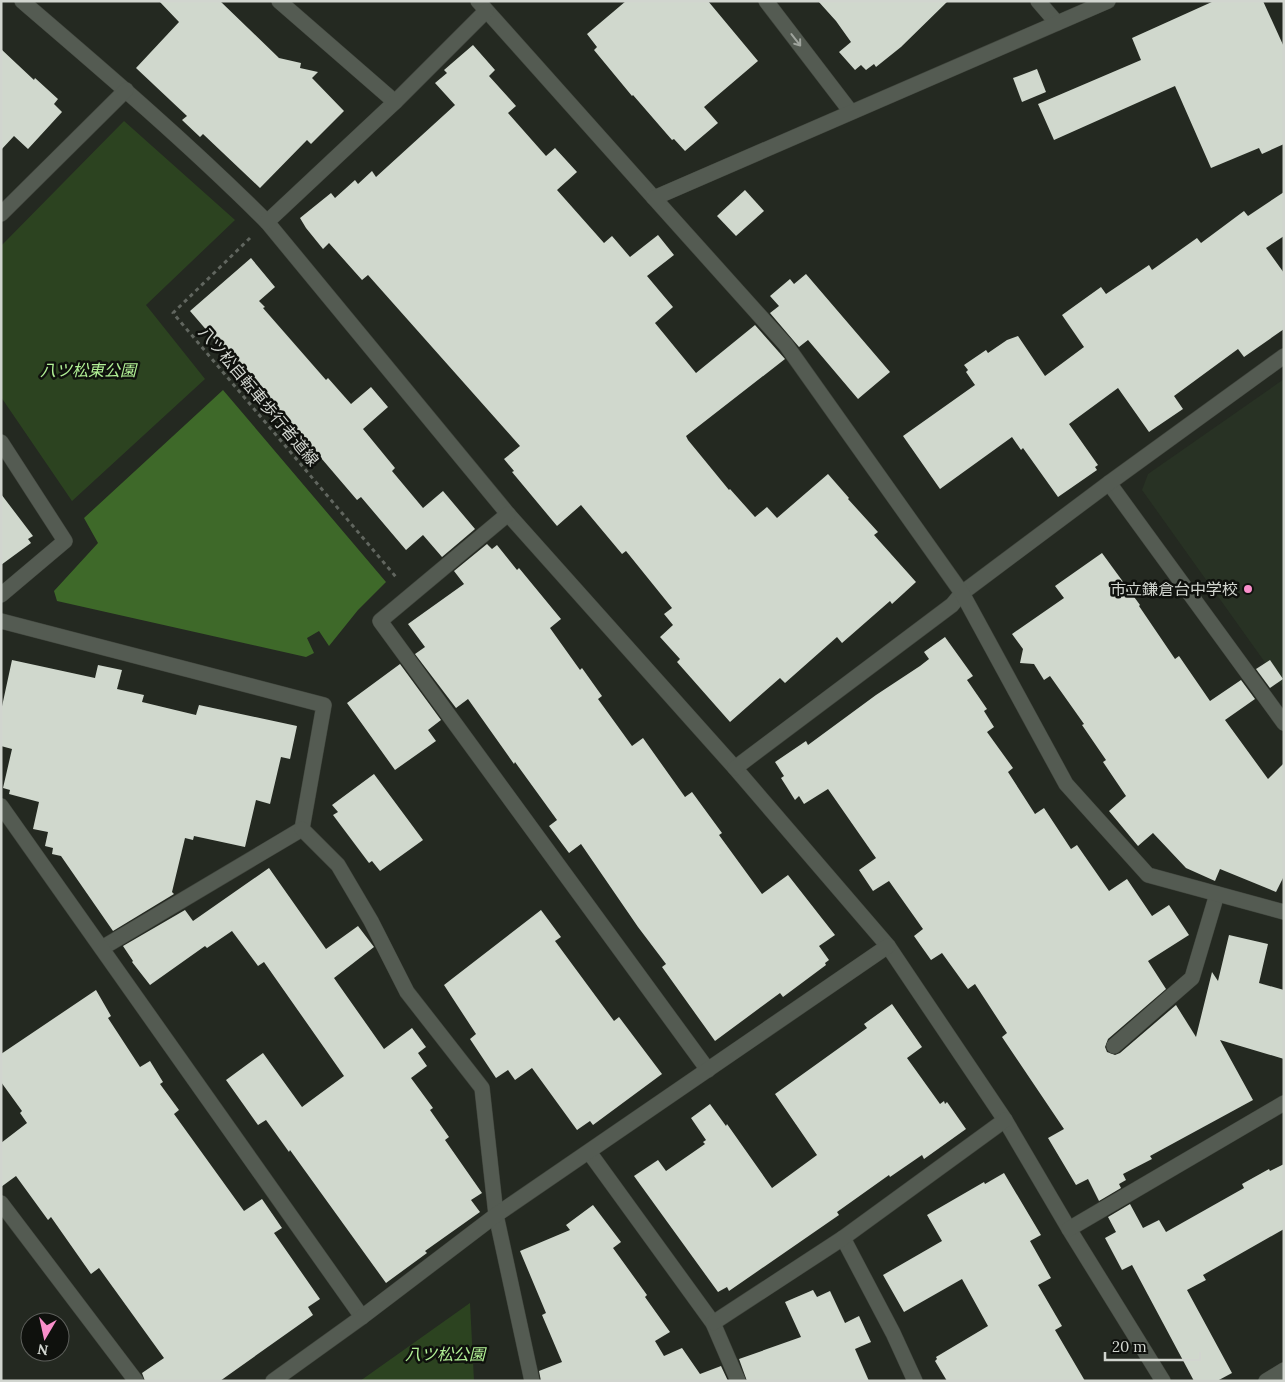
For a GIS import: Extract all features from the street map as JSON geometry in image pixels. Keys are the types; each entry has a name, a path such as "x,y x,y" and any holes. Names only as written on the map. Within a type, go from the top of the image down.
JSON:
{"street":[{"path":"22,1 126,90 228,182 267,222 508,514 735,768 888,946 1005,1120 1069,1230 1163,1381"},
{"path":"279,1 395,102"},
{"path":"766,1 852,112"},
{"path":"1038,1 1057,23"},
{"path":"654,198 1108,1"},
{"path":"267,222 395,102 482,6 786,345 962,594 1066,784 1148,875 1284,912"},
{"path":"1,214 126,90"},
{"path":"735,768 952,605 962,594 1109,483 1284,356"},
{"path":"1,442 65,540 1,595"},
{"path":"1109,483 1284,723"},
{"path":"508,514 380,621 708,1070"},
{"path":"1,622 324,705 302,829 102,948"},
{"path":"1,806 362,1317"},
{"path":"302,829 338,865 371,921 407,992 482,1088 496,1215 532,1381"},
{"path":"1114,1046 1192,978 1217,894"},
{"path":"273,1381 362,1317 496,1215 888,946"},
{"path":"1069,1230 1284,1103"},
{"path":"713,1323 843,1238 1005,1120"},
{"path":"589,1152 713,1323 738,1381"},
{"path":"1,1203 136,1381"},
{"path":"843,1238 893,1333 915,1381"},
{"path":"1266,1381 1284,1370"}],"path":[{"name":"八ツ松自転車歩行者道線","path":"267,222 173,313 411,596"}],"shaded area":[{"name":"市立鎌倉台中学校","path":"1284,379 1284,689 1142,490 1148,474"},
{"path":"223,390 386,582 358,610 329,646 319,631 307,638 314,653 306,657 57,601 54,591 98,543 84,518"}],"green space":[{"name":"八ツ松東公園","path":"124,121 235,220 146,305 205,379 72,501 1,397 1,246"},
{"name":"八ツ松公園","path":"470,1303 474,1381 360,1381"}],"building":[{"path":"159,1 220,1 279,58 301,63 300,68 318,72 312,78 344,111 311,144 307,140 260,188 203,134 200,137 182,120 187,116 136,68 179,22"},
{"path":"626,1 708,1 758,61 704,107 718,123 685,151 674,139 672,140 632,96 594,50 597,47 587,34"},
{"path":"818,1 948,1 901,47 876,67 874,64 866,70 861,65 855,70 839,52 851,42"},
{"path":"1214,1 1263,1 1284,47 1284,144 1262,154 1259,148 1211,168 1175,86 1054,140 1038,104 1141,60 1132,38"},
{"path":"473,45 495,70 489,76 516,106 508,113 546,156 555,148 577,172 557,190 604,243 612,236 630,257 658,235 674,255 647,276 673,307 655,323 696,373 755,325 785,359 686,436 729,490 755,517 767,507 777,518 828,474 878,532 874,535 916,582 892,604 890,601 842,643 837,637 785,683 780,678 730,722 677,662 680,659 660,637 673,625 664,614 672,608 626,551 622,554 581,505 557,526 512,472 514,471 504,459 520,446 368,275 362,280 329,243 323,249 300,218 331,193 335,198 355,180 358,184 372,171 376,177 455,105 435,83 447,73 444,70"},
{"path":"1,49 34,80 35,78 58,99 54,104 62,112 28,149 14,136 1,150"},
{"path":"1037,69 1046,92 1022,102 1013,78"},
{"path":"745,190 764,211 736,236 717,216"},
{"path":"1284,192 1284,236 1266,248 1284,273 1284,329 1244,357 1238,349 1174,396 1183,409 1149,432 1118,388 1069,424 1098,465 1095,467 1097,470 1058,497 1023,448 1021,450 1012,437 940,489 903,436 975,385 966,372 968,370 964,365 986,350 988,353 1007,340 1018,336 1045,376 1084,347 1062,315 1101,287 1106,294 1149,265 1152,270 1197,238 1201,243 1244,211 1248,216"},
{"path":"251,258 275,287 259,301 265,307 263,308 326,380 328,378 351,404 371,387 388,407 363,429 395,468 392,471 423,508 443,491 475,529 442,557 423,535 406,550 361,497 357,500 280,410 277,412 190,311"},
{"path":"806,274 890,372 858,399 808,340 799,347 770,313 779,306 770,296 790,279 794,284"},
{"path":"1,494 33,536 28,539 31,543 1,565"},
{"path":"487,544 492,549 497,545 517,570 519,568 561,619 550,628 580,670 582,668 602,696 598,699 632,746 643,738 685,797 692,792 722,833 719,835 762,894 788,875 835,935 819,946 829,960 825,963 826,965 783,997 780,993 715,1041 662,967 666,964 581,844 569,853 549,826 557,820 468,699 456,708 415,654 425,647 408,624 464,584 454,571"},
{"path":"1102,553 1140,605 1175,659 1179,656 1210,701 1241,680 1255,699 1225,720 1268,779 1284,763 1284,876 1276,892 1220,869 1215,881 1186,868 1153,833 1138,846 1109,811 1126,796 1103,762 1106,760 1082,725 1084,724 1050,676 1044,680 1034,664 1020,663 1023,649 1012,634 1064,598 1055,586"},
{"path":"945,637 973,676 967,680 987,709 984,711 994,727 987,732 1013,768 1008,772 1035,814 1044,808 1071,849 1077,845 1109,891 1127,879 1152,916 1169,905 1189,935 1148,961 1166,989 1108,1039 1105,1047 1107,1052 1115,1055 1120,1053 1176,1005 1196,1037 1212,972 1218,981 1229,935 1268,944 1259,983 1284,990 1284,1059 1220,1040 1253,1100 1150,1156 1152,1159 1123,1174 1126,1180 1119,1184 1121,1188 1099,1201 1088,1179 1076,1185 1048,1138 1064,1129 1002,1037 1007,1033 975,984 968,989 942,953 931,960 914,936 923,929 889,881 873,891 859,870 876,858 828,789 804,804 799,796 795,800 781,778 784,776 775,762 806,741 808,745 876,695 920,666 929,659 924,652"},
{"path":"12,660 95,678 98,665 122,670 117,689 144,695 142,702 196,715 199,705 297,726 290,759 281,757 270,804 256,800 245,847 194,836 193,840 185,838 172,892 174,894 113,931 61,856 52,854 53,848 45,846 48,832 33,829 39,802 9,794 10,790 3,788 12,749 1,746 1,711"},
{"path":"1270,660 1283,679 1270,688 1256,669"},
{"path":"400,664 441,720 428,730 436,741 395,770 347,703"},
{"path":"374,774 423,840 380,871 372,861 369,863 333,815 338,812 332,805"},
{"path":"269,868 326,949 358,926 374,947 334,978 384,1049 412,1028 426,1047 418,1053 427,1066 411,1078 433,1108 430,1110 449,1137 445,1140 482,1193 471,1200 480,1212 425,1251 427,1253 386,1283 290,1150 289,1152 266,1120 258,1125 226,1080 263,1053 302,1107 344,1076 264,962 258,966 232,931 207,948 205,946 150,985 132,962 123,946 185,910 193,921"},
{"path":"541,910 561,937 555,941 614,1021 619,1017 662,1074 593,1125 590,1121 577,1130 532,1068 515,1080 508,1070 496,1078 470,1039 476,1034 444,985"},
{"path":"96,990 111,1016 108,1018 140,1067 150,1061 163,1082 160,1084 179,1110 174,1114 244,1211 262,1199 282,1228 274,1233 320,1299 308,1307 313,1315 220,1381 145,1381 142,1373 164,1358 99,1268 91,1274 51,1217 48,1220 16,1176 1,1187 1,1143 27,1123 20,1113 22,1111 1,1082 1,1054"},
{"path":"892,1004 922,1047 907,1058 940,1104 944,1101 945,1104 947,1102 966,1129 924,1159 922,1155 890,1177 889,1175 837,1212 839,1215 729,1291 727,1287 718,1292 634,1176 658,1160 666,1171 705,1144 703,1142 706,1140 691,1118 710,1104 726,1126 727,1124 772,1188 817,1155 775,1094 867,1028 864,1024"},
{"path":"1284,1164 1284,1229 1203,1275 1206,1280 1187,1290 1232,1373 1217,1381 1194,1381 1132,1265 1122,1270 1105,1238 1116,1232 1108,1217 1130,1204 1143,1228 1159,1220 1166,1232 1244,1188 1242,1184 1269,1169 1270,1171"},
{"path":"1004,1173 1041,1235 1030,1241 1051,1278 1038,1285 1062,1326 1055,1330 1085,1381 947,1381 935,1361 936,1357 988,1326 962,1279 904,1312 883,1275 942,1241 927,1215 984,1182 985,1184"},
{"path":"593,1205 621,1242 613,1248 647,1295 645,1297 670,1332 655,1341 664,1356 682,1348 700,1374 721,1366 728,1381 541,1381 539,1371 562,1362 542,1315 546,1313 520,1251 570,1230 566,1225"},
{"path":"813,1290 817,1297 830,1291 845,1323 859,1316 871,1342 855,1349 869,1381 747,1381 739,1359 801,1337 785,1302"}],"place":[{"name":"市立鎌倉台中学校","path":"1248,589"}]}
